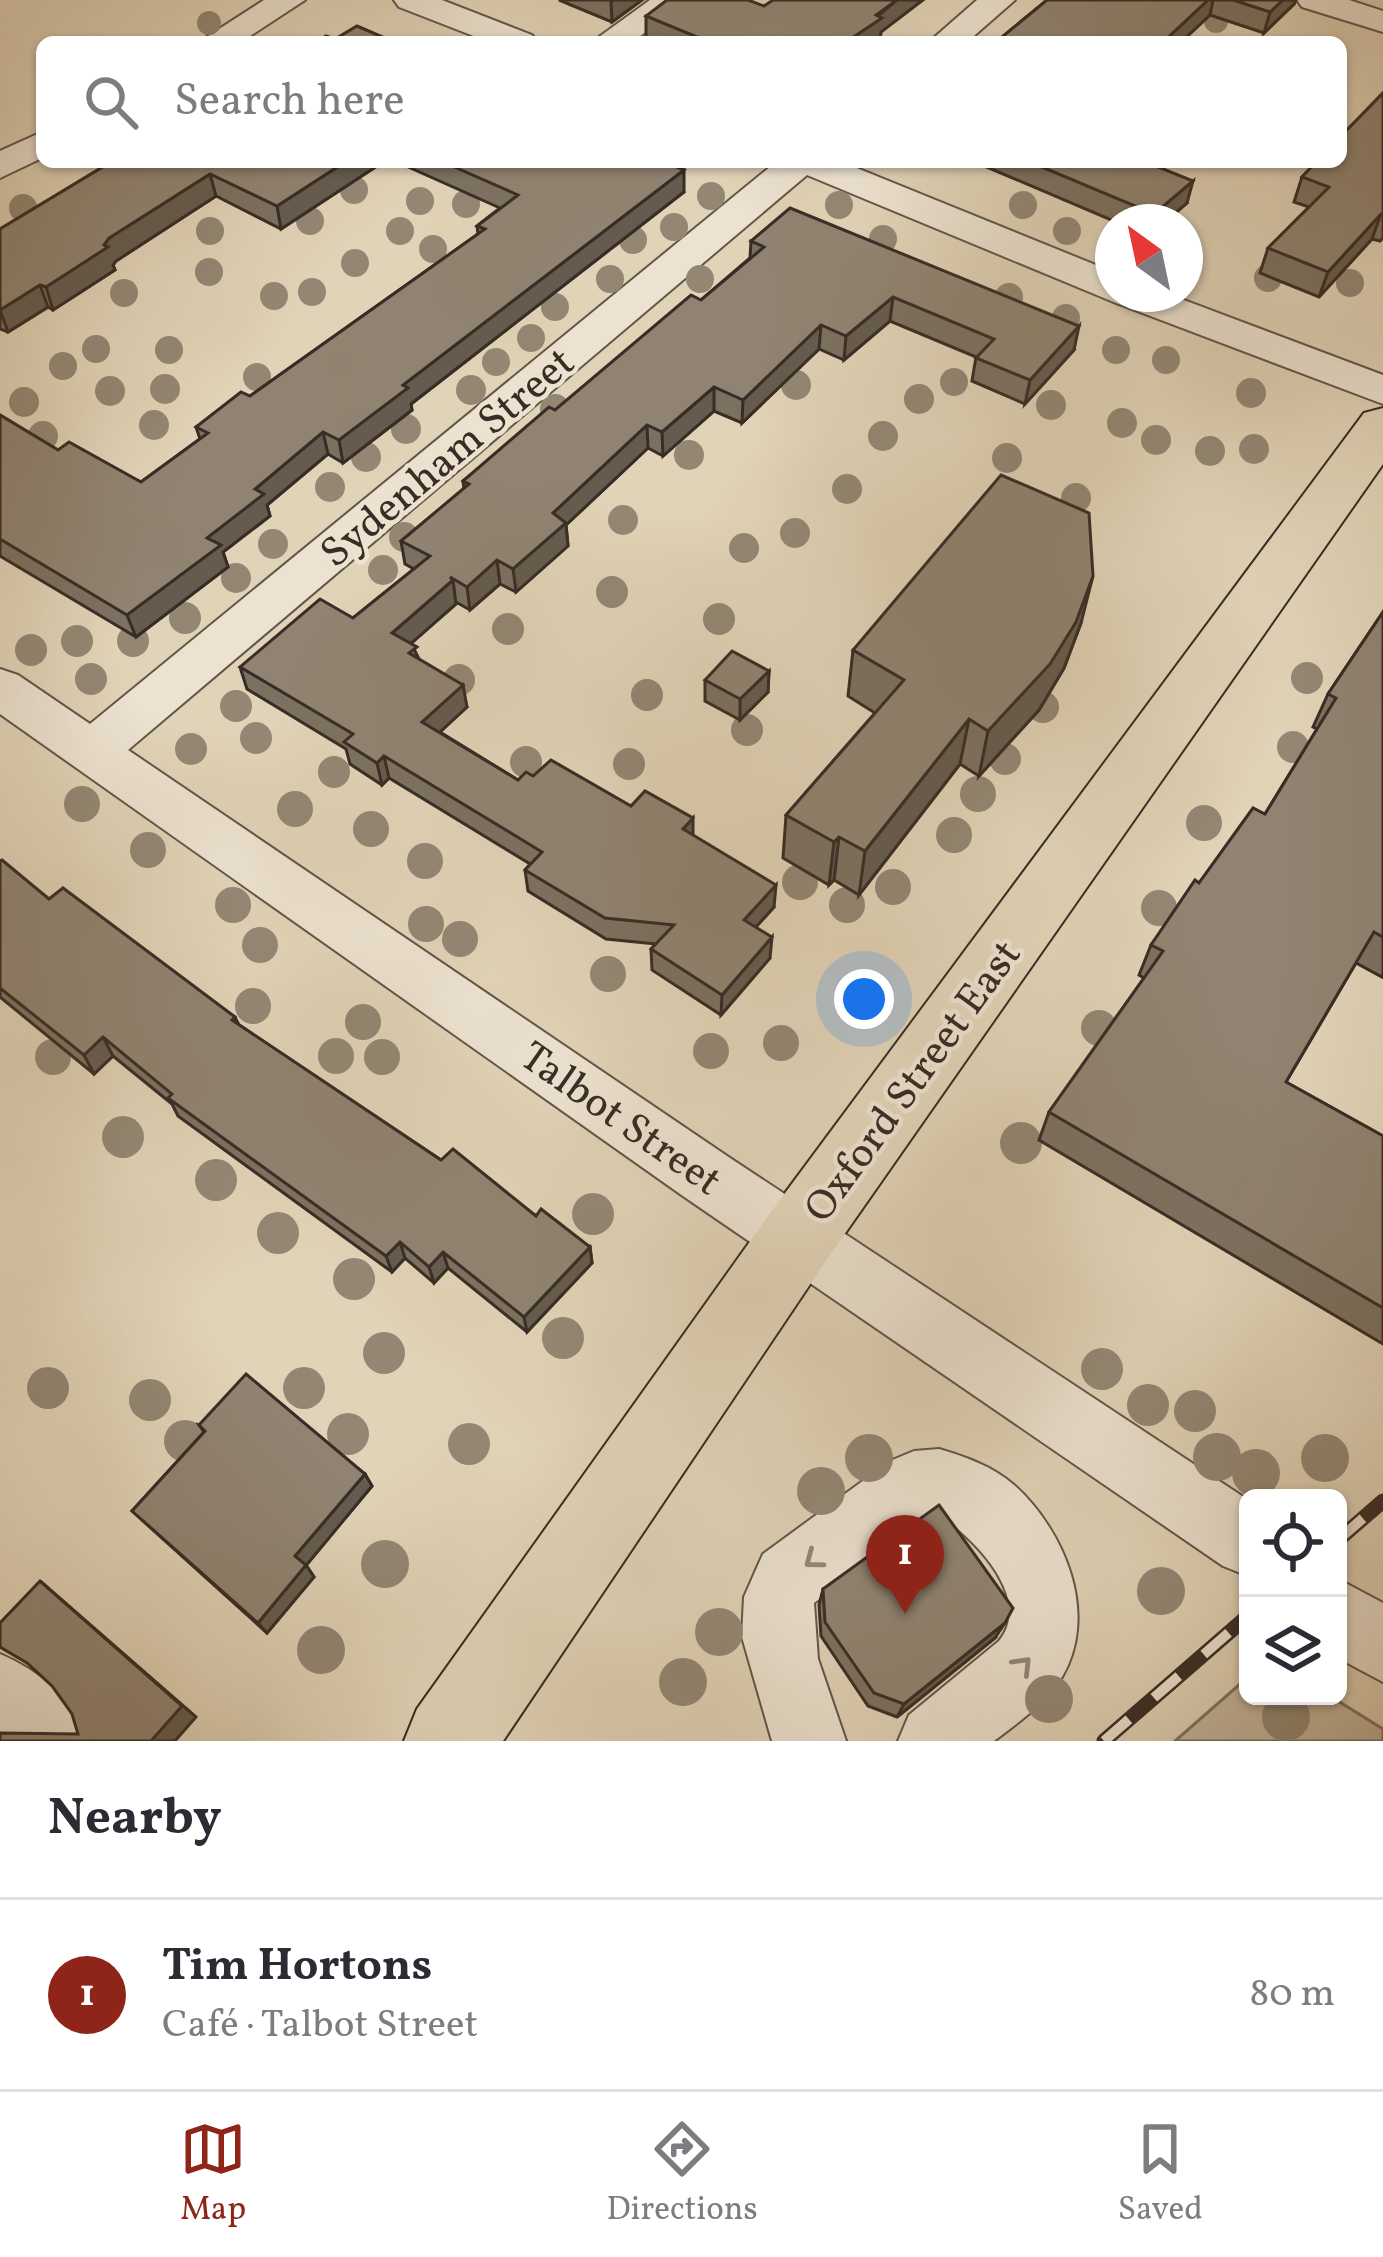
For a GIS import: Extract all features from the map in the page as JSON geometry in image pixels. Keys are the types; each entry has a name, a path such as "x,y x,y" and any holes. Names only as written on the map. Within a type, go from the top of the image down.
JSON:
{"main road":[{"name":"Oxford Street East","path":"448,1741 798,1238 1383,425"}],"street":[{"path":"226,36 288,0"},
{"path":"411,0 504,36"},
{"path":"618,36 673,0"},
{"path":"953,36 998,0"},
{"path":"1314,0 1383,22"},
{"path":"0,167 36,146"},
{"name":"Sydenham Street","path":"94,750 792,168"},
{"path":"824,168 1095,280"},
{"path":"1177,312 1383,390"},
{"name":"Talbot Street","path":"0,688 798,1238 1239,1535"},
{"path":"809,1741 777,1632 779,1591 788,1579 914,1485 947,1480 997,1517 1034,1573 1045,1615 1043,1638 1032,1660 934,1741"},
{"path":"1347,1621 1383,1646"},
{"path":"0,1690 55,1741"}],"shaded area":[{"path":"1239,1685 1239,1705 1344,1705 1383,1729 1383,1741 1175,1741"}],"building":[{"path":"667,0 748,0 764,6 773,0 897,0 876,15 882,18 855,36 694,36 646,16"},
{"path":"1047,0 1208,0 1169,36 1003,36"},
{"path":"1233,0 1283,0 1270,12"},
{"path":"357,26 380,36 340,36"},
{"path":"1383,93 1383,214 1328,272 1268,248 1329,187 1302,177 1310,168 1347,168 1347,130"},
{"path":"101,168 336,168 277,206 210,174 109,238 104,245 108,247 0,310 0,229"},
{"path":"457,168 684,170 403,385 408,388 339,440 323,432 255,489 264,494 207,538 221,545 127,615 0,539 0,415 58,450 69,442 141,482 208,433 196,427 241,392 250,396 485,229 477,226 518,195"},
{"path":"1044,168 1161,168 1193,181 1166,204 1130,204"},
{"path":"790,208 1079,326 1030,380 976,358 994,339 893,297 846,336 821,325 743,400 714,387 662,432 647,425 553,513 566,523 513,569 497,560 467,587 450,577 453,580 392,633 417,647 409,653 463,685 422,722 518,780 526,772 533,776 551,760 631,806 645,791 693,818 683,829 776,885 744,920 772,937 722,995 651,949 674,925 605,918 525,870 542,852 384,756 377,763 344,742 353,734 240,667 320,599 353,618 430,556 401,541 549,407 555,410 691,295 701,300 764,247 751,241"},
{"path":"1001,475 1089,513 1093,576 1076,622 1050,664 988,731 969,719 865,851 839,837 834,842 786,815 904,680 853,650"},
{"path":"1383,612 1383,937 1374,932 1286,1082 1383,1136 1383,1308 1049,1112 1163,951 1151,945 1195,880 1199,883 1253,808 1265,814 1336,698 1328,694"},
{"path":"732,651 769,671 740,699 705,680"},
{"path":"2,860 49,899 63,888 235,1017 232,1020 441,1160 453,1149 536,1216 541,1209 590,1247 524,1317 443,1252 429,1267 400,1242 386,1256 168,1098 172,1094 103,1037 84,1055 0,988"},
{"path":"246,1374 365,1474 295,1556 306,1565 258,1623 132,1511 205,1431 199,1425"},
{"path":"939,1505 1013,1608 1005,1623 904,1704 874,1693 825,1622 823,1589"},
{"path":"40,1581 182,1706 151,1741 0,1741 0,1733 78,1734 72,1714 52,1686 0,1647 0,1623"}],"railway":[{"path":"1347,1532 1383,1501"},
{"path":"1104,1741 1239,1624"}],"place":[{"name":"Tim Hortons","path":"905,1614"}]}
